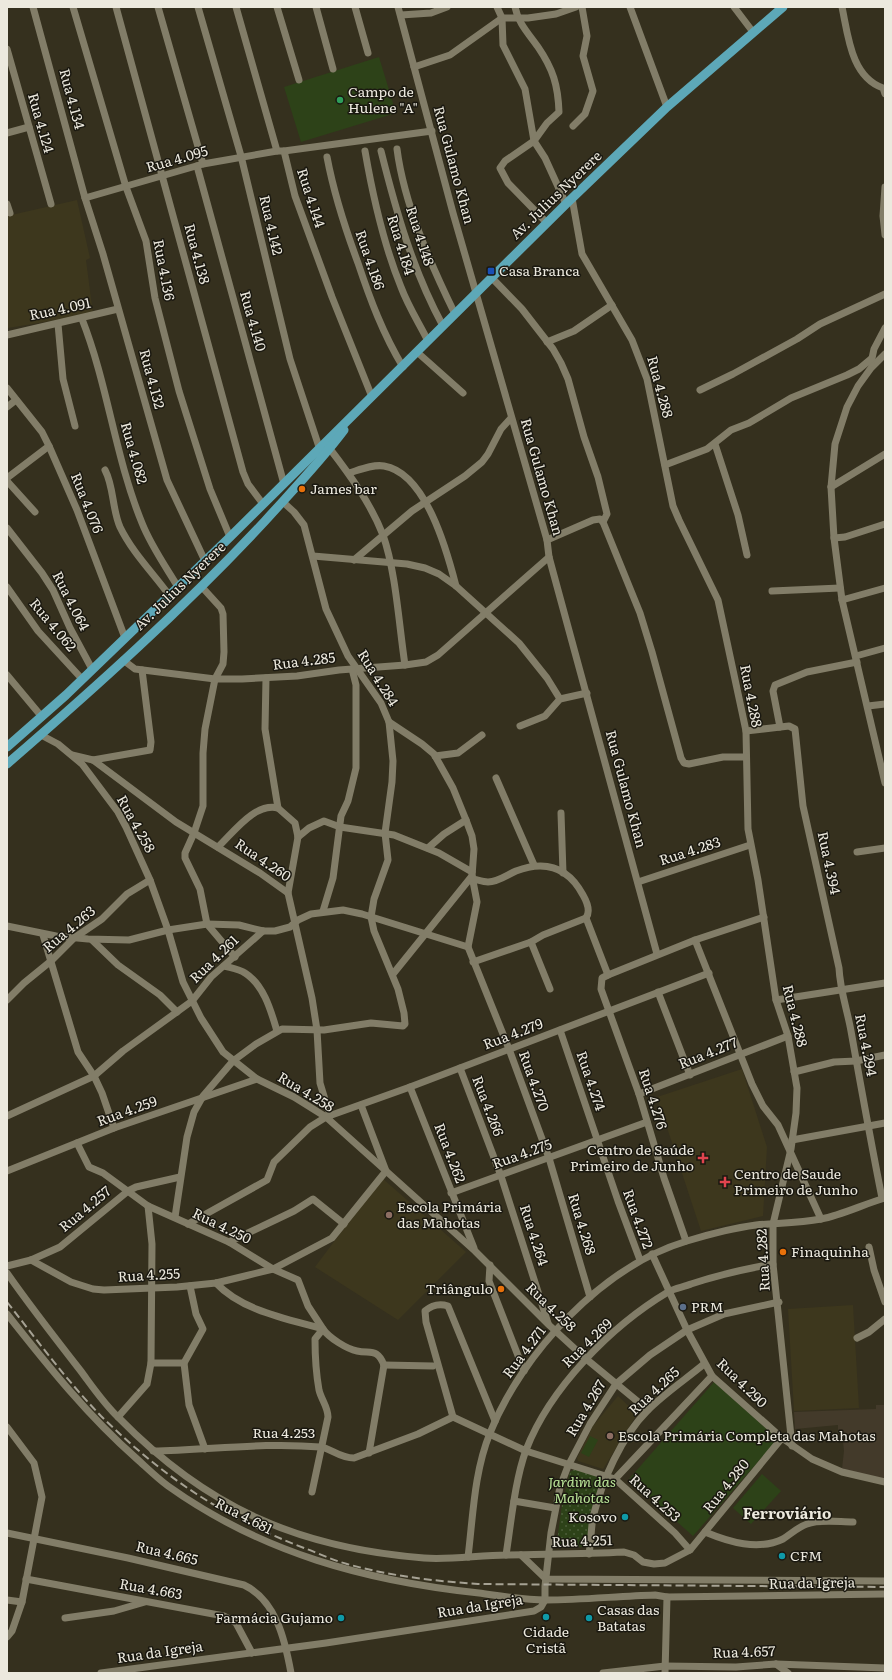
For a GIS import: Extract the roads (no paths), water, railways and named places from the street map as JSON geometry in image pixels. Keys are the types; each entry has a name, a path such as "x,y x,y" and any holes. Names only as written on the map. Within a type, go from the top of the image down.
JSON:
{"main road":[{"name":"Av. Julius Nyerere","path":"7,747 42,717 126,638 403,367 454,314 569,201 667,107 782,7"},
{"name":"Av. Julius Nyerere","path":"7,764 123,660 201,586 283,502 330,449 357,412"}],"street":[{"name":"Rua 4.134","path":"33,7 85,198"},
{"name":"Rua 4.136","path":"73,7 126,187 146,241 155,298 183,404 210,489 230,537"},
{"name":"Rua 4.138","path":"116,7 243,472 248,484 263,504"},
{"name":"Rua 4.140","path":"158,7 284,484"},
{"name":"Rua 4.142","path":"198,7 241,156 290,359 319,448"},
{"name":"Rua 4.144","path":"236,7 298,203 332,297 372,397"},
{"path":"277,7 298,80"},
{"path":"316,7 333,69"},
{"path":"355,7 368,53"},
{"name":"Rua Gulamo Khan","path":"398,7 476,294 547,540 549,557 658,954"},
{"path":"400,15 431,13 447,7"},
{"path":"497,7 502,18 503,45 524,89 534,141"},
{"path":"515,7 517,18 549,65 558,91 559,112 547,123 534,141 504,161 500,168 508,183 547,223"},
{"path":"414,67 450,55 502,18 556,14 576,7"},
{"path":"573,126 585,114 593,91 584,56 587,36 582,7"},
{"path":"630,7 667,107"},
{"path":"734,7 753,32"},
{"path":"842,7 850,44 862,72 875,85 884,90"},
{"name":"Rua 4.124","path":"7,49 51,204"},
{"path":"7,133 28,127"},
{"name":"Rua 4.095","path":"85,198 163,177 200,165 241,156 432,131"},
{"name":"Rua 4.288","path":"534,141 569,201 582,254 635,347 647,378 673,506 718,600 746,731 748,829 750,845 764,917 776,1000 788,1036 797,1088 796,1113 790,1149"},
{"path":"397,149 399,169 432,266 454,314"},
{"name":"Rua 4.184","path":"365,151 381,225 392,262 409,304 428,341"},
{"name":"Rua 4.148","path":"381,151 400,218 420,278 443,326"},
{"name":"Rua 4.186","path":"327,157 334,192 368,292 389,342 403,367"},
{"path":"885,187 883,216 885,235"},
{"name":"Rua 4.132","path":"85,198 167,480 205,561"},
{"path":"7,204 10,213"},
{"path":"492,278 522,309 558,356 568,379 584,437 595,466 607,514 603,522"},
{"path":"700,390 780,349 820,324 885,294"},
{"path":"547,342 574,331 612,305"},
{"name":"Rua 4.091","path":"8,334 58,324 118,309"},
{"name":"Rua 4.082","path":"82,318 96,356 115,436 142,524 178,587"},
{"path":"58,324 63,379 75,426"},
{"path":"871,368 871,358 879,337 885,328"},
{"path":"417,352 463,393"},
{"path":"885,354 871,368 852,395 842,419 833,457 831,487 834,538 842,600 885,783"},
{"path":"665,465 694,456 715,444 724,434 731,430 748,423 791,398 859,369 871,358"},
{"name":"Rua 4.076","path":"7,388 42,432 49,446 77,510 126,638"},
{"path":"7,407 16,400"},
{"path":"354,560 383,537 401,520 426,501 465,476 486,458 501,429 511,418"},
{"path":"715,444 738,515 747,555"},
{"path":"35,512 7,479 49,446"},
{"path":"330,449 349,473 383,537 390,563 405,665"},
{"path":"831,487 885,454"},
{"path":"349,473 375,466 390,467 403,475 426,501 447,552 456,586"},
{"path":"105,470 109,480 120,526 169,595"},
{"name":"Rua 4.284","path":"283,502 294,512 304,525 326,609 354,669 381,703 389,722 422,744 435,756 453,788 472,836 474,849 472,876 477,902 466,946"},
{"path":"547,540 593,520 600,519 603,522 640,613 681,758 684,763 689,764 723,757 746,758"},
{"path":"834,538 851,536 885,524"},
{"name":"Rua 4.064","path":"7,528 42,573 53,590 70,628 92,670"},
{"path":"313,556 390,563 425,568 439,574 456,586 519,643 560,699"},
{"name":"Rua 4.285","path":"123,660 132,667 142,670 154,670 215,679 297,676 405,665 433,659 549,557"},
{"path":"201,586 221,608 224,614 225,634 223,664 215,679 209,704 204,747 204,798 194,833 185,853 185,858 200,889 207,924 235,957"},
{"name":"Rua 4.062","path":"7,587 38,631 82,679"},
{"path":"772,591 840,588"},
{"path":"842,600 885,588"},
{"path":"746,731 780,727 773,691 776,684 807,672 856,659 885,648"},
{"path":"323,911 333,878 341,816 350,794 356,768 356,685 354,669"},
{"path":"93,760 148,751 152,747 142,670"},
{"path":"7,675 42,717"},
{"path":"266,678 266,729 278,808"},
{"path":"520,726 545,716 560,699 587,694"},
{"path":"868,706 885,704"},
{"path":"234,1061 256,1044 277,1031 294,1028 317,1030 370,1023 404,1026 404,1012 393,974 374,931 371,917 374,899 388,860 385,833 392,782 392,754 389,722"},
{"name":"Rua 4.394","path":"780,727 793,727 797,740 803,806 839,968 840,990"},
{"name":"Rua 4.258","path":"41,735 72,755 82,764 118,812 150,880 168,930 183,982 192,1001 217,1044 234,1061 257,1078 328,1116 386,1171 490,1265 549,1325 585,1358 648,1410"},
{"path":"435,756 458,753 482,735"},
{"name":"Rua 4.260","path":"72,755 93,760 194,833 260,873 288,893 296,922 312,998 317,1030 320,1083 328,1116"},
{"path":"496,778 534,865"},
{"path":"218,847 255,813 266,808 278,808 284,811 295,823 298,837 288,893"},
{"path":"561,813 563,873"},
{"path":"428,848 444,834 466,820"},
{"path":"298,837 320,822 329,822 340,826 385,833 428,848 472,876 493,881 534,865 554,867 572,881 586,901 589,912 586,918 542,935 531,942 473,962"},
{"name":"Rua 4.283","path":"638,882 750,845"},
{"path":"857,852 885,848"},
{"path":"393,974 472,876"},
{"name":"Rua 4.263","path":"7,1000 24,983 51,961 74,938 102,919 127,894 150,880"},
{"path":"7,926 44,934 74,938 92,940 129,940 168,930 207,924 239,925 263,931 280,930 290,927 304,916 323,911 343,910 466,946"},
{"path":"586,918 608,975 695,940 764,917"},
{"name":"Rua 4.261","path":"7,1116 94,1076 123,1051 192,1001 211,977 263,931"},
{"path":"44,934 78,1052 94,1076 102,1092 114,1128"},
{"path":"92,940 118,965 160,995 177,1012"},
{"path":"695,940 740,1055 763,1106 778,1125 790,1149 819,1220"},
{"path":"531,942 550,989"},
{"name":"Rua 4.270","path":"466,946 509,1049 549,1158"},
{"path":"224,966 246,973 256,983 269,1006 277,1031"},
{"name":"Rua 4.279","path":"188,1224 266,1180 274,1162 310,1128 328,1116 410,1087 709,973"},
{"name":"Rua 4.276","path":"608,975 602,978 600,983 608,1011 639,1094 664,1178 686,1241"},
{"path":"776,1000 885,983"},
{"name":"Rua 4.294","path":"840,990 850,1023 868,1127 884,1198"},
{"path":"658,992 690,1075"},
{"name":"Rua 4.274","path":"560,1030 598,1140"},
{"name":"Rua 4.277","path":"639,1094 788,1036"},
{"path":"794,1072 840,1061 856,1061 885,1055"},
{"name":"Rua 4.250","path":"234,1061 203,1096 189,1124 175,1217 229,1242 273,1269 298,1280 308,1306 323,1329"},
{"name":"Rua 4.266","path":"460,1068 501,1176"},
{"name":"Rua 4.259","path":"7,1171 114,1128 257,1078"},
{"name":"Rua 4.262","path":"410,1087 475,1251"},
{"path":"273,1269 318,1247 332,1238 386,1171 361,1105"},
{"name":"Rua 4.275","path":"452,1193 647,1122"},
{"path":"792,1140 885,1124"},
{"name":"Rua 4.272","path":"598,1140 640,1260"},
{"path":"77,1143 89,1167 103,1174 148,1206 175,1217"},
{"name":"Rua 4.282","path":"790,1149 773,1224 773,1264 779,1302 792,1446"},
{"name":"Rua 4.268","path":"549,1158 590,1297"},
{"name":"Rua 4.264","path":"501,1176 549,1325"},
{"name":"Rua 4.257","path":"7,1266 31,1260 60,1247 128,1191 142,1185 180,1177"},
{"name":"Rua 4.271","path":"468,1558 476,1489 490,1434 524,1371 556,1331 590,1297 640,1260 686,1241 721,1232 773,1224 819,1220 884,1198"},
{"path":"229,1242 294,1211 313,1199 344,1224"},
{"path":"118,1417 147,1384 151,1363 151,1231 148,1206"},
{"path":"869,1247 874,1270 885,1302"},
{"name":"Rua 4.290","path":"652,1254 687,1330 704,1364 712,1376 782,1438"},
{"name":"Rua 4.255","path":"31,1260 66,1280 93,1289 152,1289 190,1286 216,1283 273,1269"},
{"name":"Rua 4.269","path":"506,1555 514,1501 526,1451 551,1402 585,1358 629,1320 669,1292 720,1274 773,1264"},
{"path":"490,1265 489,1281 524,1371"},
{"path":"7,1273 33,1309 118,1417 153,1451"},
{"path":"216,1283 229,1294 260,1310 323,1329 326,1334 356,1351 370,1351 378,1354 384,1366 369,1453"},
{"path":"190,1286 196,1314 203,1329 184,1363 189,1405 205,1449"},
{"name":"Rua 4.267","path":"544,1602 555,1508 568,1466 590,1424 616,1384 650,1355 687,1330 724,1314 779,1302"},
{"path":"453,1417 426,1322 425,1311 430,1307 442,1304 448,1306 496,1422"},
{"name":"Rua 4.681","path":"7,1314 84,1409 114,1439 166,1485 211,1514 278,1547 342,1569 419,1585 544,1602"},
{"path":"856,1338 870,1332 885,1319"},
{"path":"312,1492 328,1411 320,1391 315,1339 323,1329"},
{"path":"151,1363 184,1363"},
{"name":"Rua 4.265","path":"589,1554 593,1520 606,1476 632,1430 648,1410 704,1364"},
{"path":"384,1366 434,1366"},
{"path":"615,1480 712,1376"},
{"name":"Rua 4.253","path":"153,1451 242,1446 322,1447 347,1458 354,1458 418,1434 453,1417 526,1451 568,1466 606,1476 615,1480 674,1533 690,1550"},
{"path":"7,1427 34,1463 42,1498 32,1539 22,1602 12,1631 7,1637"},
{"path":"782,1438 812,1459 842,1472 885,1482"},
{"name":"Rua 4.280","path":"690,1550 782,1438"},
{"name":"Rua 4.251","path":"153,1451 220,1500 274,1526 323,1543 424,1558 468,1558 522,1554 550,1555 624,1552 634,1555 643,1562 654,1564 665,1563 690,1550"},
{"path":"514,1501 555,1508"},
{"path":"705,1532 727,1541 748,1544 770,1544 782,1539 807,1524 853,1522"},
{"name":"Rua 4.665","path":"7,1533 128,1558 244,1585 254,1590 264,1598 277,1622 286,1648 291,1673"},
{"path":"522,1554 546,1579 885,1581"},
{"name":"Rua 4.663","path":"26,1579 208,1612 230,1619 236,1624 252,1653"},
{"name":"Rua da Igreja","path":"101,1673 252,1653 534,1611 544,1602 655,1595 667,1597 885,1594"},
{"path":"665,1669 667,1597"},
{"path":"7,1600 22,1602"},
{"path":"65,1618 114,1611 148,1602"},
{"path":"776,1664 788,1673"},
{"name":"Rua 4.657","path":"603,1673 665,1669 735,1670 776,1664 865,1670 885,1668"},
{"path":"806,1673 808,1665"},
{"path":"136,1673 148,1667"}],"railway":[{"path":"7,1302 88,1403 147,1458 195,1493 247,1523 275,1536 341,1562 396,1575 429,1580 478,1584 885,1587"}],"place":[{"name":"Campo de Hulene \"A\"","path":"340,100"},
{"name":"Casa Branca","path":"491,271"},
{"name":"James bar","path":"302,489"},
{"name":"Centro de Saúde Primeiro de Junho","path":"703,1158"},
{"name":"Centro de Saude Primeiro de Junho","path":"725,1182"},
{"name":"Escola Primária das Mahotas","path":"389,1215"},
{"name":"Finaquinha","path":"783,1252"},
{"name":"Triângulo","path":"501,1289"},
{"name":"PRM","path":"683,1307"},
{"name":"Escola Primária Completa das Mahotas","path":"610,1436"},
{"name":"Kosovo","path":"625,1517"},
{"name":"CFM","path":"782,1556"},
{"name":"Cidade Cristã","path":"546,1617"},
{"name":"Farmácia Gujamo","path":"341,1618"},
{"name":"Casas das Batatas","path":"589,1618"}],"district":[{"name":"Ferroviário","path":"787,1514"}],"park label":[{"name":"Jardim das Mahotas","path":"582,1490"}]}
